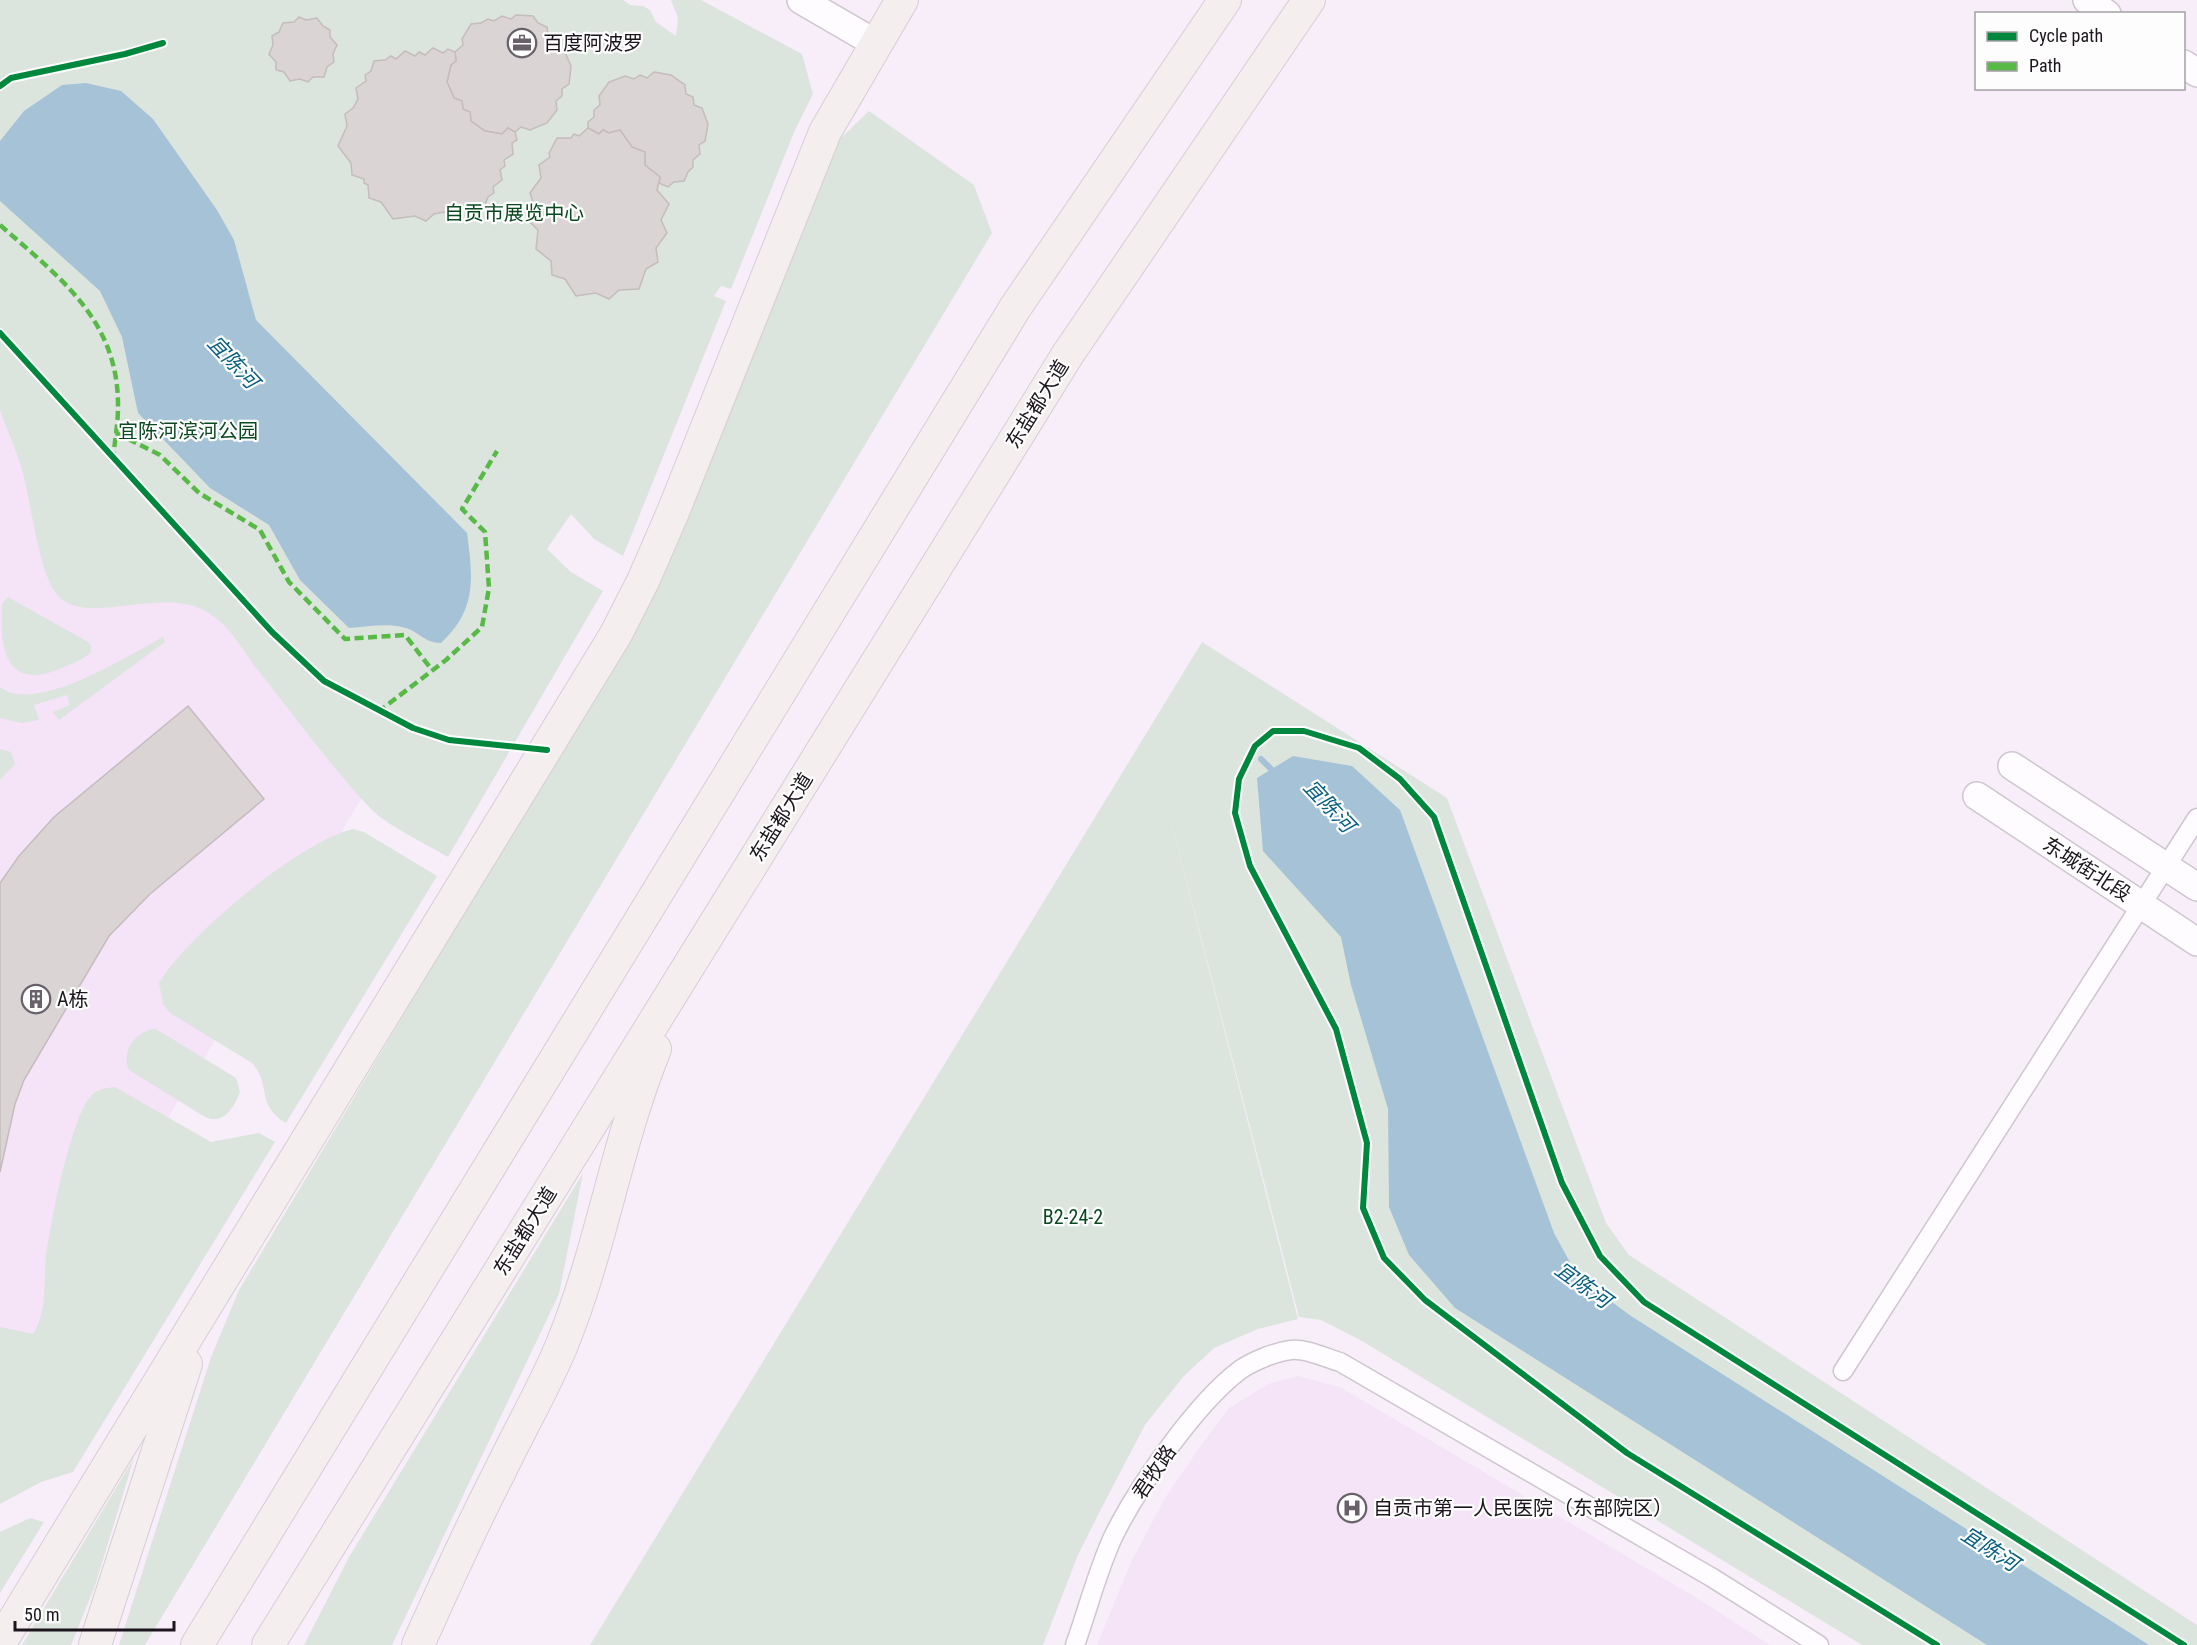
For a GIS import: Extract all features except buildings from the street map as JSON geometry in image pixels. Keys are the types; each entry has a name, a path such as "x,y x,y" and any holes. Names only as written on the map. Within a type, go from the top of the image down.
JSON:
{"highway":[{"path":"197,1645 1015,308 1225,0"},
{"name":"东盐都大道","path":"268,1645 1068,354 1309,0"},
{"path":"0,1643 616,634 643,581 673,512 825,132 898,1"},
{"path":"418,1645 465,1539 560,1348 586,1280 611,1195 634,1101 690,964"},
{"path":"95,1645 169,1412 206,1306"}],"main road":[{"path":"801,0 875,43"},
{"path":"2086,0 2104,12"},
{"path":"2012,766 2197,887"},
{"name":"东城街北段","path":"1977,796 2197,942"}],"street":[{"path":"1843,1371 2197,818"},
{"name":"君牧路","path":"1076,1645 1094,1585 1114,1536 1161,1460 1213,1396 1241,1370 1293,1349 1340,1362 1711,1577 1819,1645"}],"shaded area":[{"path":"0,349 366,791 0,1395"},
{"name":"自贡市第一人民医院（东部院区）","path":"1297,1376 1340,1387 1692,1595 1770,1645 1097,1645 1131,1562 1165,1498 1197,1451 1229,1408 1268,1384"}],"green space":[{"path":"0,0 623,0 630,5 643,6 650,10 656,22 676,36 678,18 671,0 701,0 802,54 813,94 795,130 731,289 721,286 714,296 726,301 623,556 594,539 571,514 547,549 571,572 603,591 448,857 397,828 371,809 327,758 229,630 207,612 189,605 169,602 87,608 71,604 58,596 51,585 40,553 21,466 0,411"},
{"path":"869,111 974,185 992,233 145,1645 119,1645 211,1357 239,1290 612,666 840,139"},
{"path":"8,597 88,642 91,652 57,670 39,675 26,674 16,669 9,660 2,635 2,604"},
{"path":"163,637 165,642 59,720 53,712 70,705 67,695 34,705 39,720 21,723 0,718 0,687 16,694 36,694 58,688 105,669"},
{"name":"B2-24-2","path":"1202,642 1447,798 1606,1223 1629,1255 2197,1625 2197,1645 1862,1645 1362,1341 1321,1320 1299,1317 1161,782 1298,1319 1258,1329 1214,1348 1183,1377 1145,1425 1078,1555 1043,1645 590,1645"},
{"path":"0,749 11,752 15,764 0,780"},
{"path":"353,829 364,832 437,876 286,1123 270,1109 258,1071 252,1063 170,1013 163,1004 159,983 193,941 246,893 304,852 331,837"},
{"path":"156,1029 236,1078 240,1092 235,1104 227,1114 217,1119 205,1117 129,1070 127,1056 132,1043 142,1033"},
{"path":"115,1087 211,1142 259,1133 275,1142 73,1472 41,1482 0,1504 0,1327 33,1334 38,1325 43,1306 46,1257 52,1221 77,1123 93,1094"},
{"path":"583,1173 559,1294 392,1645 304,1645 349,1557"},
{"path":"134,1458 95,1586 71,1645 22,1645"},
{"path":"30,1518 44,1522 0,1593 0,1532"}],"water":[{"path":"86,83 121,91 153,119 217,210 234,240 256,320 467,533 471,579 467,606 453,631 441,643 430,641 408,629 396,626 349,628 300,580 269,525 210,488 138,413 122,337 100,291 0,201 0,141 24,111 62,85"},
{"path":"1293,756 1352,766 1400,810 1554,1233 1578,1277 1631,1316 2149,1645 1987,1645 1455,1308 1409,1255 1389,1207 1388,1109 1351,985 1341,937 1263,851 1257,778"}],"waterway":[{"name":"宜陈河","path":"1261,759 1275,773"}],"marked path":[{"path":"0,225 64,282 97,325 108,349 116,376 118,413 113,457"},
{"path":"116,433 160,455 199,493 260,530 289,582 345,639 405,635 432,670"},
{"path":"378,712 446,660 482,627 489,588 485,532 462,509 497,451"}],"cycle path":[{"path":"0,86 11,78 125,54 163,43"},
{"path":"0,333 272,632 324,681 413,728 449,740 547,750"},
{"path":"1937,1645 1627,1453 1425,1300 1384,1258 1363,1208 1367,1143 1336,1029 1250,866 1235,813 1239,779 1255,746 1273,731 1304,731 1359,748 1400,779 1434,817 1562,1183 1600,1256 1644,1302 2184,1645"}],"place":[{"name":"百度阿波罗","path":"522,43"},
{"name":"A栋","path":"36,999"},
{"name":"自贡市第一人民医院（东部院区）","path":"1352,1508"}],"park label":[{"name":"自贡市展览中心","path":"514,213"},
{"name":"宜陈河滨河公园","path":"188,431"}]}
